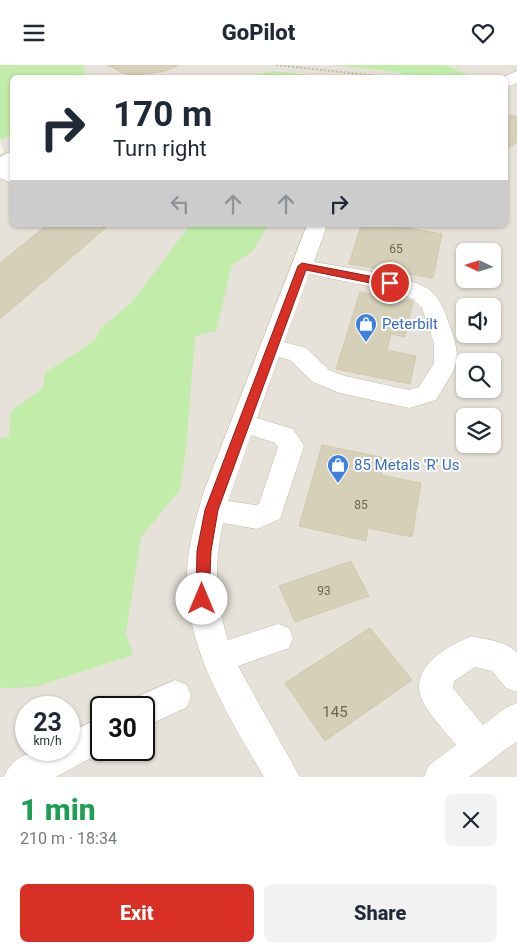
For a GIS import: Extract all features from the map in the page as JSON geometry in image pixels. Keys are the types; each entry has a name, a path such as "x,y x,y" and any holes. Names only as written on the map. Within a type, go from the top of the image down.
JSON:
{"street":[{"path":"10,158 4,163 1,170 10,177"},
{"path":"283,777 246,714 218,657 208,629 202,599 204,551 212,510 316,227"},
{"path":"272,347 298,354 321,376 340,384 409,399 427,394 446,364 445,343 432,306 422,295 408,287 302,266"},
{"path":"212,510 257,517 270,511 291,447 284,436 244,423"},
{"path":"218,657 278,638"},
{"path":"480,748 436,693 440,673 472,651 501,658 517,677"},
{"path":"155,706 175,696"},
{"path":"441,777 517,720"},
{"path":"21,777 90,740"}],"path":[{"path":"276,65 368,75"}],"shaded area":[{"path":"83,65 332,65 396,72 404,75 311,75 274,71 253,75 86,75"},
{"path":"444,65 517,65 517,777 0,777 0,154 4,152 0,140 10,136 10,227 508,227 508,75 470,75"}],"green space":[{"path":"0,65 83,65 86,75 10,75 10,136 0,140"},
{"path":"332,65 444,65 470,75 404,75 396,72"},
{"path":"274,71 311,75 253,75"},
{"path":"188,227 267,227 253,251 232,265 216,331 195,336 186,449 180,490 141,537 126,633 133,655 35,687 0,688 0,438 9,437 11,411 43,388 45,373 95,340 100,329 132,302"}],"building":[{"path":"107,65 178,65 166,71 138,75 125,74"},
{"path":"511,115 517,117 517,142 508,148 508,117"},
{"path":"45,227 107,227 0,319 0,263"},
{"path":"360,227 400,227 442,234 433,278 349,264"},
{"name":"Peterbilt","path":"360,292 413,301 405,337 391,334 387,350 416,356 410,384 336,369"},
{"path":"322,445 385,458 381,475 421,483 412,537 368,528 366,541 299,526"},
{"path":"351,561 369,596 295,622 279,586"},
{"path":"370,628 412,680 325,741 285,683"}],"place":[{"name":"Peterbilt","path":"366,343"},
{"name":"85 Metals 'R' Us","path":"338,484"}],"route":[{"path":"202,599 204,551 208,524 217,491 302,266 390,283"}]}
